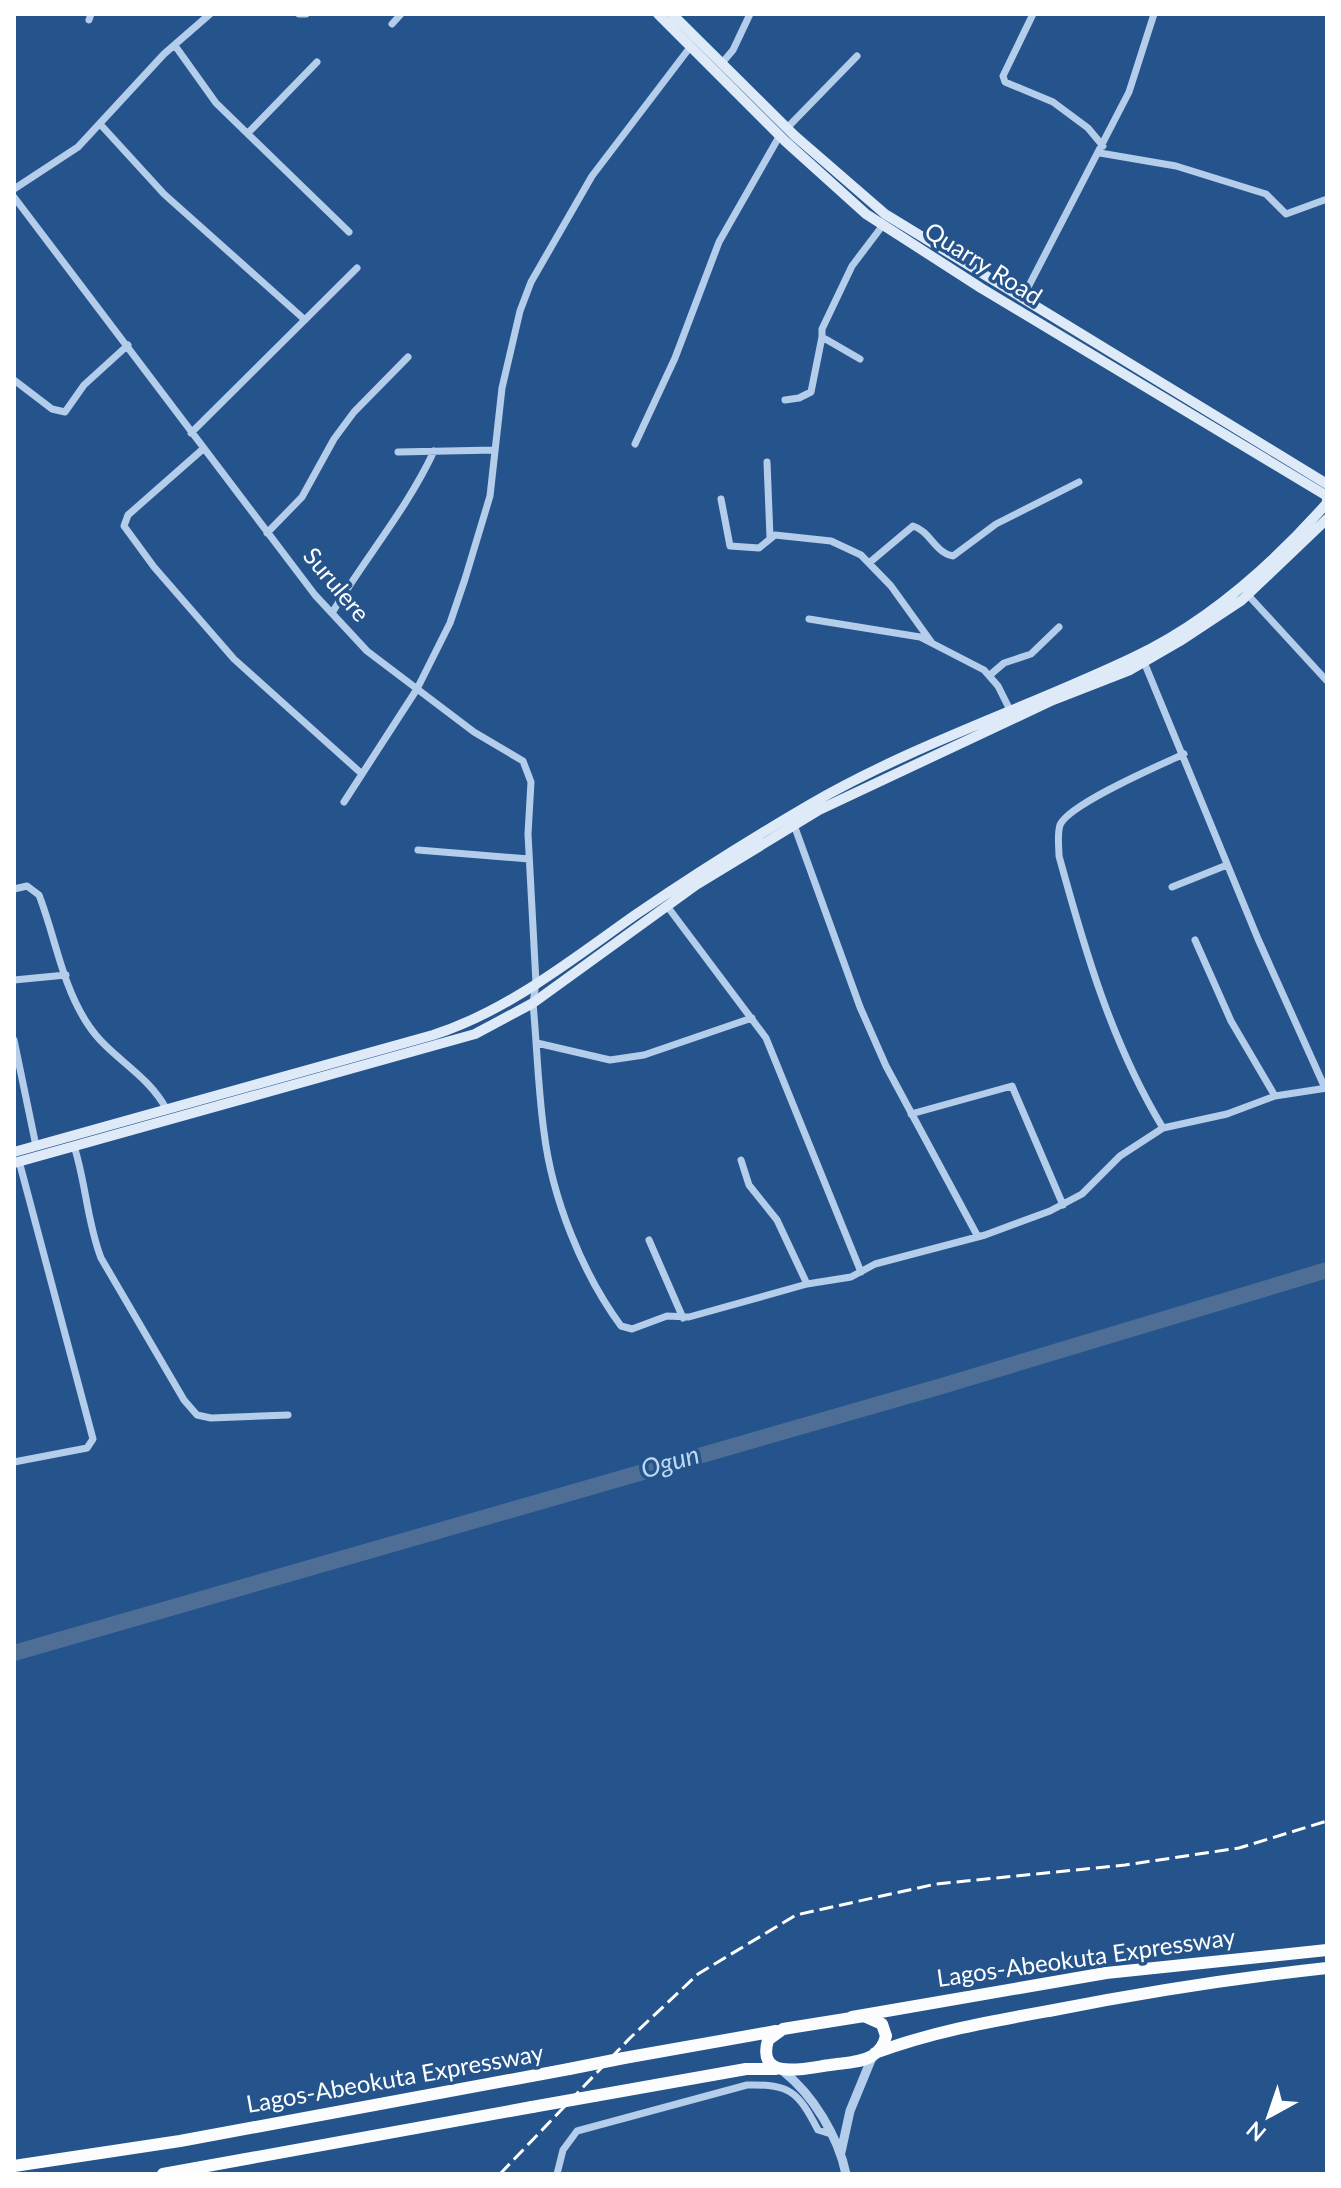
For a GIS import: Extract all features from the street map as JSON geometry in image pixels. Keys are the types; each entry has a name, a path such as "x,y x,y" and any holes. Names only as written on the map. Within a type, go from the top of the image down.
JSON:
{"highway":[{"name":"Lagos-Abeokuta Expressway","path":"14,2166 142,2148 783,2029 1106,1973 1327,1950"},
{"name":"Lagos-Abeokuta Expressway","path":"779,2070 874,2054 932,2033 1085,2003 1214,1981 1327,1968"},
{"path":"852,2017 875,2018 886,2030 884,2043 874,2054"},
{"path":"779,2070 766,2056 766,2047 768,2040 783,2029"},
{"path":"163,2174 746,2069 779,2070"}],"main road":[{"name":"Quarry Road","path":"658,14 854,204 883,225 1327,497"},
{"name":"Quarry Road","path":"672,14 722,63 783,132 866,200 1022,299 1327,484"},
{"path":"16,1159 36,1146 459,1027 536,983 693,876 818,799 1010,710 1135,657 1176,633 1259,573 1297,538 1327,503 1327,497"},
{"path":"16,1159 74,1146 475,1034 533,1003 667,906 794,825 890,774 1144,662 1248,595 1327,519"}],"street":[{"path":"14,189 78,147 164,54 176,47 210,14"},
{"path":"299,14 306,14"},
{"path":"392,24 401,14"},
{"path":"722,63 733,50 750,14"},
{"path":"1033,14 1003,76 1005,82 1053,102 1088,128 1102,150 1176,166 1266,194 1281,213 1327,199"},
{"path":"1022,299 1102,150 1129,92 1154,14"},
{"path":"344,802 417,689 450,623 490,496 502,388 520,311 531,282 592,176 691,46"},
{"path":"176,47 216,103 349,232"},
{"path":"635,444 675,358 719,242 783,132 857,56"},
{"path":"249,132 317,62"},
{"path":"100,124 164,194 305,320"},
{"name":"Surulere","path":"14,197 267,533 332,613 367,651 474,732 523,761 531,782 529,859 536,983 533,1003 544,1133 551,1166 581,1254 609,1310 621,1326 632,1329 667,1316 683,1318"},
{"path":"785,400 811,392 829,309 840,287 883,225"},
{"path":"191,433 357,268"},
{"path":"822,337 860,359"},
{"path":"14,380 52,409 65,412 84,385 128,345"},
{"path":"267,533 302,497 348,419 408,357"},
{"path":"203,449 128,515 124,526 154,567 234,659 362,774"},
{"path":"398,452 495,450"},
{"path":"332,613 372,549 411,498 434,451"},
{"path":"721,499 730,546 759,548 770,537 767,462"},
{"path":"869,563 913,526 922,529 942,552 953,556 996,524 1079,482"},
{"path":"770,537 831,541 848,547 869,563 932,643"},
{"path":"1248,595 1327,681"},
{"path":"809,619 908,633 932,643 990,675 1010,710"},
{"path":"990,675 1004,663 1031,654 1059,627"},
{"path":"649,1240 683,1318 807,1284 851,1277 1063,1205 1082,1194 1120,1156 1163,1128 1227,1114 1275,1096 1326,1088 1227,865 1144,662"},
{"path":"1163,1128 1141,1091 1099,996 1059,856 1058,839 1061,824 1067,816 1110,789 1184,754"},
{"path":"794,825 860,1007 911,1114 977,1235"},
{"path":"418,850 529,859"},
{"path":"1172,887 1227,865"},
{"path":"14,889 27,886 39,895 66,975 87,1024 149,1081 167,1110"},
{"path":"667,906 772,1049 800,1127 861,1272"},
{"path":"1195,940 1231,1021 1275,1096"},
{"path":"14,980 66,975"},
{"path":"537,1043 610,1060 644,1055 752,1018"},
{"path":"14,1040 36,1146"},
{"path":"911,1114 1012,1086 1063,1205"},
{"path":"74,1146 84,1176 92,1236 101,1258 184,1400 197,1415 211,1418 288,1415"},
{"path":"14,1462 87,1448 93,1439 16,1159"},
{"path":"741,1160 749,1185 777,1220 807,1284"},
{"path":"841,2152 850,2111 874,2054"},
{"path":"779,2070 805,2091 841,2152 846,2174"},
{"path":"557,2174 563,2150 577,2131 747,2085 776,2084 793,2092 804,2104 818,2130 831,2134"}],"waterway":[{"name":"Ogun","path":"14,1653 942,1386 1327,1270"}],"railway":[{"path":"500,2174 630,2038 698,1974 796,1915 936,1884 1125,1865 1239,1848 1327,1821"}]}
